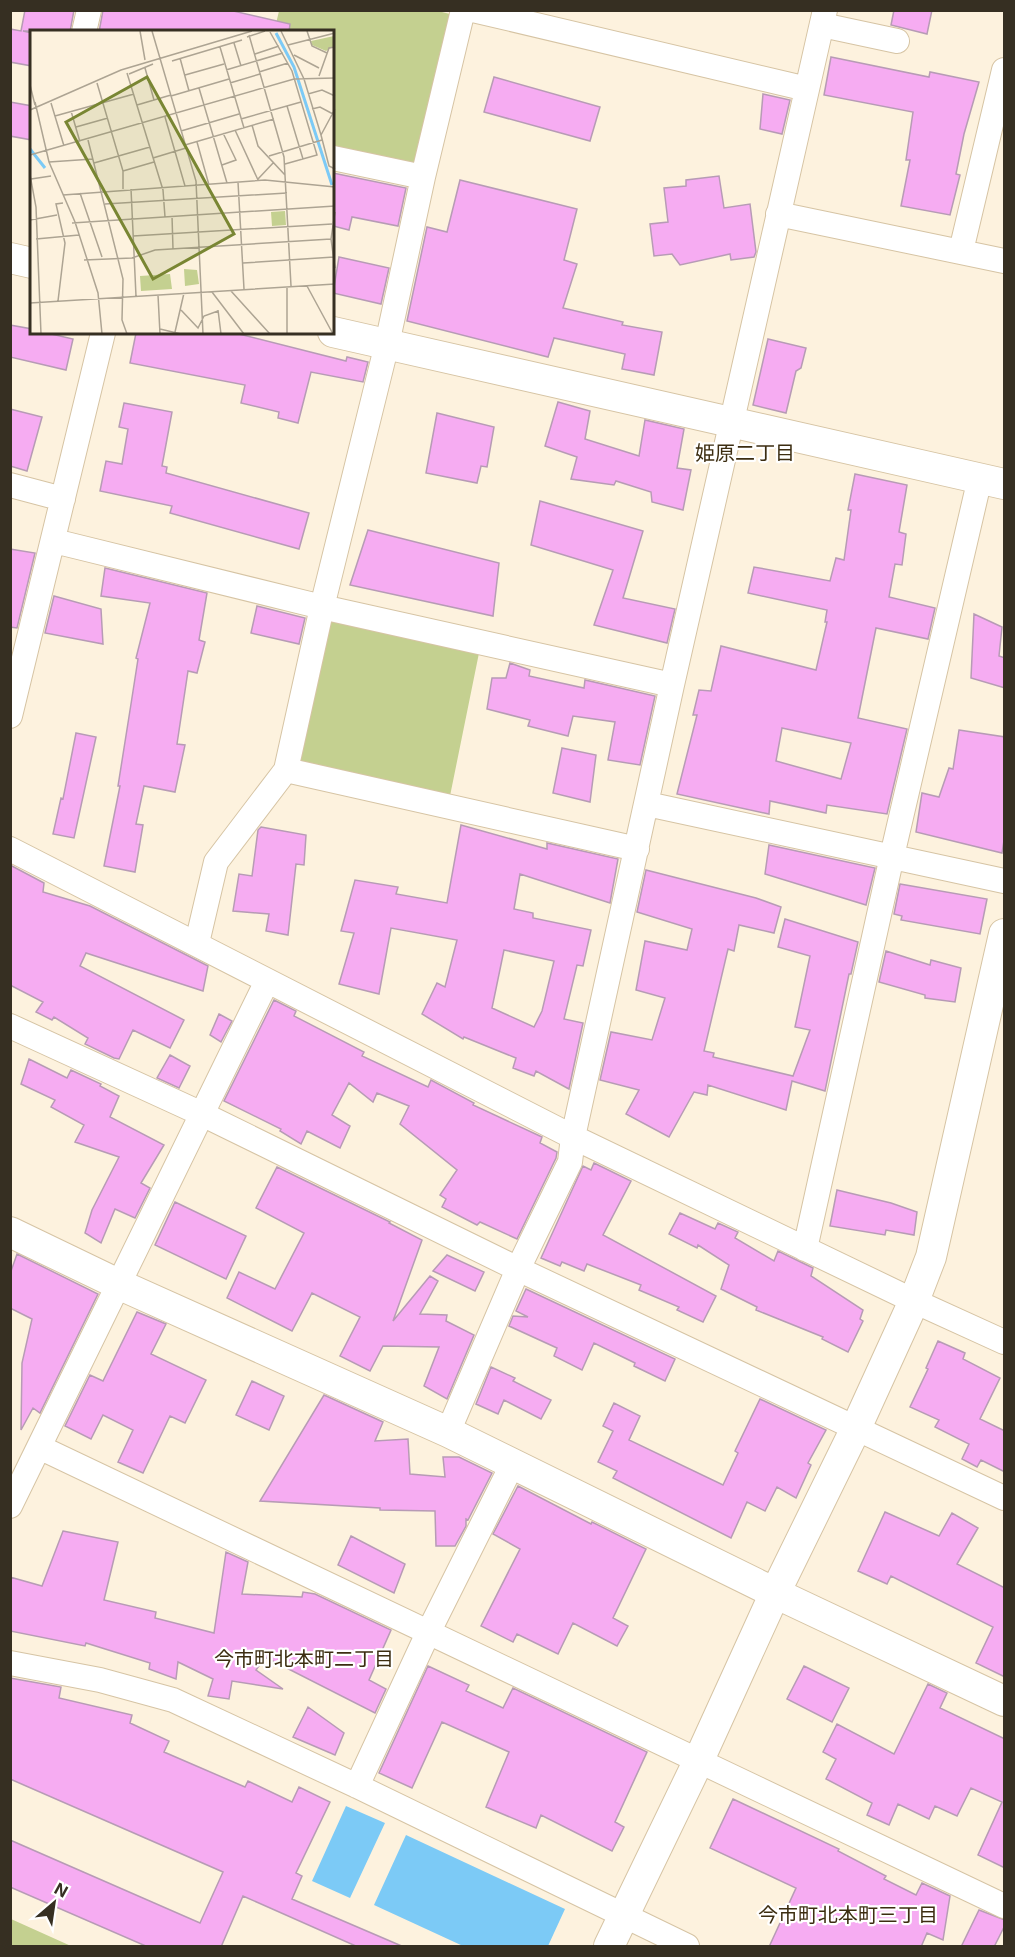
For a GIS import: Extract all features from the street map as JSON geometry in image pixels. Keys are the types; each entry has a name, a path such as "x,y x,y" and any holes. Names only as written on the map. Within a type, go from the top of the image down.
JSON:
{"street":[{"path":"84,30 89,10"},
{"path":"197,943 216,862 286,770 322,607 387,344 423,177 463,10"},
{"path":"473,10 807,89"},
{"path":"448,1432 518,1269 570,1162 573,1137 672,685 823,18 897,41"},
{"path":"961,251 1005,70"},
{"path":"334,158 423,177"},
{"path":"778,214 1005,261"},
{"path":"334,332 992,481 892,856 805,1249"},
{"path":"10,716 103,334"},
{"path":"10,485 63,500"},
{"path":"54,541 322,607 672,685"},
{"path":"286,770 637,849"},
{"path":"647,804 1005,881"},
{"path":"10,849 573,1137 914,1301 1005,1342"},
{"path":"609,1947 914,1301 931,1257 1005,934"},
{"path":"10,1506 267,981"},
{"path":"10,1026 202,1114 518,1269 1005,1498"},
{"path":"10,1232 118,1284 513,1462 775,1593 1005,1701"},
{"path":"39,1447 1005,1906"},
{"path":"357,1786 428,1633 513,1462"},
{"path":"10,1663 100,1680 173,1700 357,1786 687,1947"}],"green space":[{"path":"434,10 450,14 417,169 334,151 334,30 274,30 279,11"},
{"path":"334,618 479,653 450,796 303,764 298,756 328,622"},
{"path":"11,1919 71,1946 11,1946"}],"water":[{"path":"346,1806 385,1823 350,1898 312,1881"},
{"path":"406,1835 565,1909 548,1946 463,1946 374,1905"}],"building":[{"path":"25,10 74,10 70,30 23,31 30,33 30,66 10,62 10,29 21,31"},
{"path":"103,10 229,10 290,24 289,30 99,30"},
{"path":"894,10 932,10 927,34 891,25"},
{"path":"831,57 929,77 930,72 979,82 964,134 956,174 960,175 950,215 901,206 910,160 906,160 913,112 824,95"},
{"path":"494,77 600,107 590,141 484,112"},
{"path":"763,94 790,100 782,134 760,129"},
{"path":"10,102 30,106 30,140 10,136"},
{"path":"334,173 406,188 398,226 352,217 349,230 334,226"},
{"path":"719,176 724,208 750,204 756,252 754,257 731,260 730,254 680,265 672,254 654,256 650,224 668,222 664,188 686,186 686,180"},
{"path":"460,180 577,209 564,260 577,264 563,308 623,322 622,325 662,332 654,375 622,369 625,354 554,338 548,357 407,321 427,227 447,232"},
{"path":"339,257 389,268 381,304 334,293"},
{"path":"10,325 30,329 30,334 51,334 73,339 66,370 10,357"},
{"path":"136,334 239,334 346,361 347,357 368,362 363,382 311,372 298,423 278,418 279,412 241,403 245,385 130,363"},
{"path":"768,339 806,348 801,368 796,371 786,413 753,405"},
{"path":"558,402 590,411 585,439 639,456 645,420 684,429 677,468 691,470 683,510 652,502 651,492 616,481 614,485 571,479 577,457 545,446"},
{"path":"124,403 172,412 162,466 167,467 166,473 309,513 299,549 170,513 172,506 100,491 106,461 122,464 128,429 119,427"},
{"path":"10,409 42,417 27,471 10,466"},
{"path":"437,413 494,427 487,467 481,466 477,483 426,473"},
{"path":"855,474 907,485 899,532 906,534 902,565 895,564 889,597 935,608 928,639 876,628 858,718 907,729 887,814 827,805 826,813 770,801 769,814 677,794 697,715 693,715 699,690 711,691 721,646 816,670 827,622 825,622 827,610 748,593 754,567 830,581 836,558 844,560 851,510 848,510","holes":["782,728 851,743 841,779 776,761"]},
{"path":"540,501 643,531 623,598 675,609 667,643 594,625 613,570 531,545"},
{"path":"368,530 499,563 493,616 350,585"},
{"path":"10,549 35,553 17,628 10,627"},
{"path":"105,568 207,593 199,640 205,642 197,673 188,671 177,744 185,745 175,792 144,786 136,824 143,825 135,872 104,866 120,786 118,786 138,659 136,658 150,603 101,596"},
{"path":"54,596 101,609 103,644 45,633"},
{"path":"257,606 305,618 299,644 251,633"},
{"path":"974,614 1002,627 999,656 1005,658 1005,688 971,678"},
{"path":"510,663 530,670 529,676 584,688 585,680 655,696 640,765 608,760 615,722 573,716 568,736 528,726 530,720 487,709 492,678 506,678"},
{"path":"959,730 1005,737 1005,834 1002,853 916,832 922,793 939,797 949,768 953,769"},
{"path":"76,733 96,737 74,838 53,834 61,798 63,799"},
{"path":"562,748 596,755 590,802 553,793"},
{"path":"461,825 547,849 547,843 618,859 610,903 520,874 514,909 533,913 533,918 591,930 583,966 577,965 564,1019 583,1023 569,1089 536,1071 534,1076 513,1068 516,1058 464,1037 463,1039 422,1014 437,983 445,987 457,940 391,928 379,994 339,984 354,933 341,931 355,880 398,887 396,894 447,903","holes":["504,950 554,961 542,1011 534,1027 492,1008"]},
{"path":"261,827 306,835 304,865 296,864 288,935 266,931 269,914 233,911 239,874 252,876 258,830"},
{"path":"769,845 875,868 866,905 765,874"},
{"path":"10,865 44,883 43,892 90,906 208,966 203,991 86,953 80,966 184,1020 170,1048 133,1030 119,1059 114,1058 85,1044 88,1038 54,1017 52,1020 36,1012 43,1002 10,985"},
{"path":"646,870 756,898 781,907 774,933 739,925 734,951 728,949 704,1051 714,1053 713,1057 793,1076 810,1030 795,1027 810,956 778,947 785,919 858,942 851,974 849,974 825,1091 792,1081 786,1110 708,1085 707,1095 694,1092 669,1137 626,1114 639,1090 600,1080 611,1032 652,1040 665,998 636,990 645,941 687,950 692,929 637,912"},
{"path":"900,884 987,899 980,934 901,920 902,916 894,914"},
{"path":"886,951 930,965 931,960 961,968 955,1002 925,998 925,995 879,982"},
{"path":"274,1000 296,1011 294,1016 364,1052 362,1056 428,1087 431,1080 474,1103 473,1105 542,1137 540,1143 557,1152 556,1158 517,1239 480,1222 477,1225 442,1207 446,1199 440,1195 457,1170 400,1124 409,1106 377,1093 373,1102 349,1083 332,1115 350,1126 340,1148 307,1131 301,1144 280,1131 281,1129 224,1101"},
{"path":"219,1014 232,1021 221,1042 210,1035"},
{"path":"170,1055 190,1066 179,1088 157,1078"},
{"path":"29,1059 67,1078 71,1070 101,1084 100,1086 119,1096 110,1117 164,1145 141,1183 150,1188 135,1218 115,1209 101,1243 85,1233 92,1210 119,1157 75,1142 84,1125 51,1107 55,1100 21,1084"},
{"path":"594,1163 631,1181 603,1235 716,1296 703,1322 677,1310 679,1307 639,1290 641,1285 587,1264 584,1271 562,1262 560,1266 541,1258 583,1166 591,1170"},
{"path":"277,1167 422,1240 393,1321 430,1276 438,1281 420,1314 447,1315 446,1321 474,1335 447,1399 424,1386 439,1347 383,1346 370,1371 340,1356 360,1317 312,1293 292,1331 227,1298 239,1272 275,1289 304,1233 256,1208"},
{"path":"837,1190 917,1212 914,1235 886,1230 885,1235 830,1226"},
{"path":"175,1202 246,1236 226,1279 155,1245"},
{"path":"680,1213 715,1229 718,1223 738,1232 735,1238 774,1261 778,1251 813,1268 811,1276 863,1310 860,1319 863,1321 848,1352 822,1339 823,1337 756,1310 757,1307 721,1289 729,1265 698,1245 697,1248 669,1234"},
{"path":"17,1254 98,1294 40,1413 33,1408 21,1430 22,1363 32,1319 10,1308 10,1274"},
{"path":"447,1255 484,1272 475,1291 433,1271"},
{"path":"526,1289 675,1359 665,1381 594,1343 582,1370 554,1356 557,1348 509,1326 513,1316 528,1317 516,1311"},
{"path":"137,1312 166,1324 151,1354 206,1380 185,1423 170,1416 143,1473 118,1462 133,1430 103,1415 91,1439 65,1426 90,1375 103,1381"},
{"path":"938,1341 965,1353 963,1359 1000,1378 980,1419 1005,1431 1005,1472 981,1460 977,1467 962,1459 969,1444 935,1427 939,1420 910,1407"},
{"path":"491,1367 515,1378 513,1381 551,1400 541,1419 504,1400 498,1414 476,1404"},
{"path":"252,1381 284,1396 269,1430 236,1415"},
{"path":"324,1395 383,1422 375,1441 408,1439 410,1474 445,1477 443,1457 459,1457 492,1473 468,1520 466,1519 466,1526 455,1546 436,1546 435,1511 380,1510 380,1508 260,1501"},
{"path":"760,1399 826,1430 808,1463 811,1465 796,1498 777,1487 765,1511 747,1502 731,1538 613,1478 617,1471 598,1462 613,1431 603,1426 614,1403 640,1416 629,1440 723,1485 738,1453 735,1451"},
{"path":"518,1486 591,1524 592,1522 646,1549 613,1618 628,1626 617,1646 573,1623 558,1654 517,1634 513,1642 481,1626 520,1549 493,1534"},
{"path":"885,1512 939,1536 952,1513 978,1528 957,1564 1005,1588 1005,1677 976,1663 993,1627 891,1576 887,1584 858,1571"},
{"path":"63,1531 118,1542 104,1600 156,1612 155,1618 214,1633 226,1552 248,1562 242,1594 302,1597 303,1592 315,1594 391,1630 369,1680 386,1689 375,1713 265,1657 256,1670 283,1689 232,1681 229,1699 208,1696 213,1679 178,1662 176,1679 149,1669 150,1663 86,1643 85,1646 10,1631 10,1577 42,1586"},
{"path":"351,1536 405,1564 394,1593 338,1565"},
{"path":"428,1666 469,1685 466,1691 503,1708 513,1688 647,1752 615,1822 624,1827 612,1851 541,1815 536,1828 486,1807 509,1752 442,1722 412,1788 379,1773"},
{"path":"804,1666 849,1688 832,1722 787,1699"},
{"path":"10,1678 61,1687 59,1698 132,1715 130,1723 169,1741 164,1752 245,1787 248,1781 292,1802 299,1787 330,1802 296,1873 302,1876 292,1899 404,1947 358,1947 243,1896 221,1947 148,1947 10,1887 10,1840 200,1923 223,1872 10,1779"},
{"path":"928,1684 947,1693 940,1708 1005,1739 1005,1868 978,1855 1002,1802 971,1788 957,1816 935,1806 929,1819 898,1804 889,1825 867,1815 872,1803 826,1779 836,1759 823,1752 837,1724 894,1754"},
{"path":"308,1707 344,1733 335,1755 293,1737"},
{"path":"733,1799 839,1849 838,1851 886,1876 884,1879 916,1895 922,1883 950,1896 943,1940 927,1933 921,1947 769,1947 796,1888 710,1848"},
{"path":"979,1910 1005,1920 1005,1925 994,1947 961,1947"}],"district":[{"name":"姫原二丁目","path":"745,453"},
{"name":"今市町北本町二丁目","path":"304,1659"},
{"name":"今市町北本町三丁目","path":"848,1915"}]}
